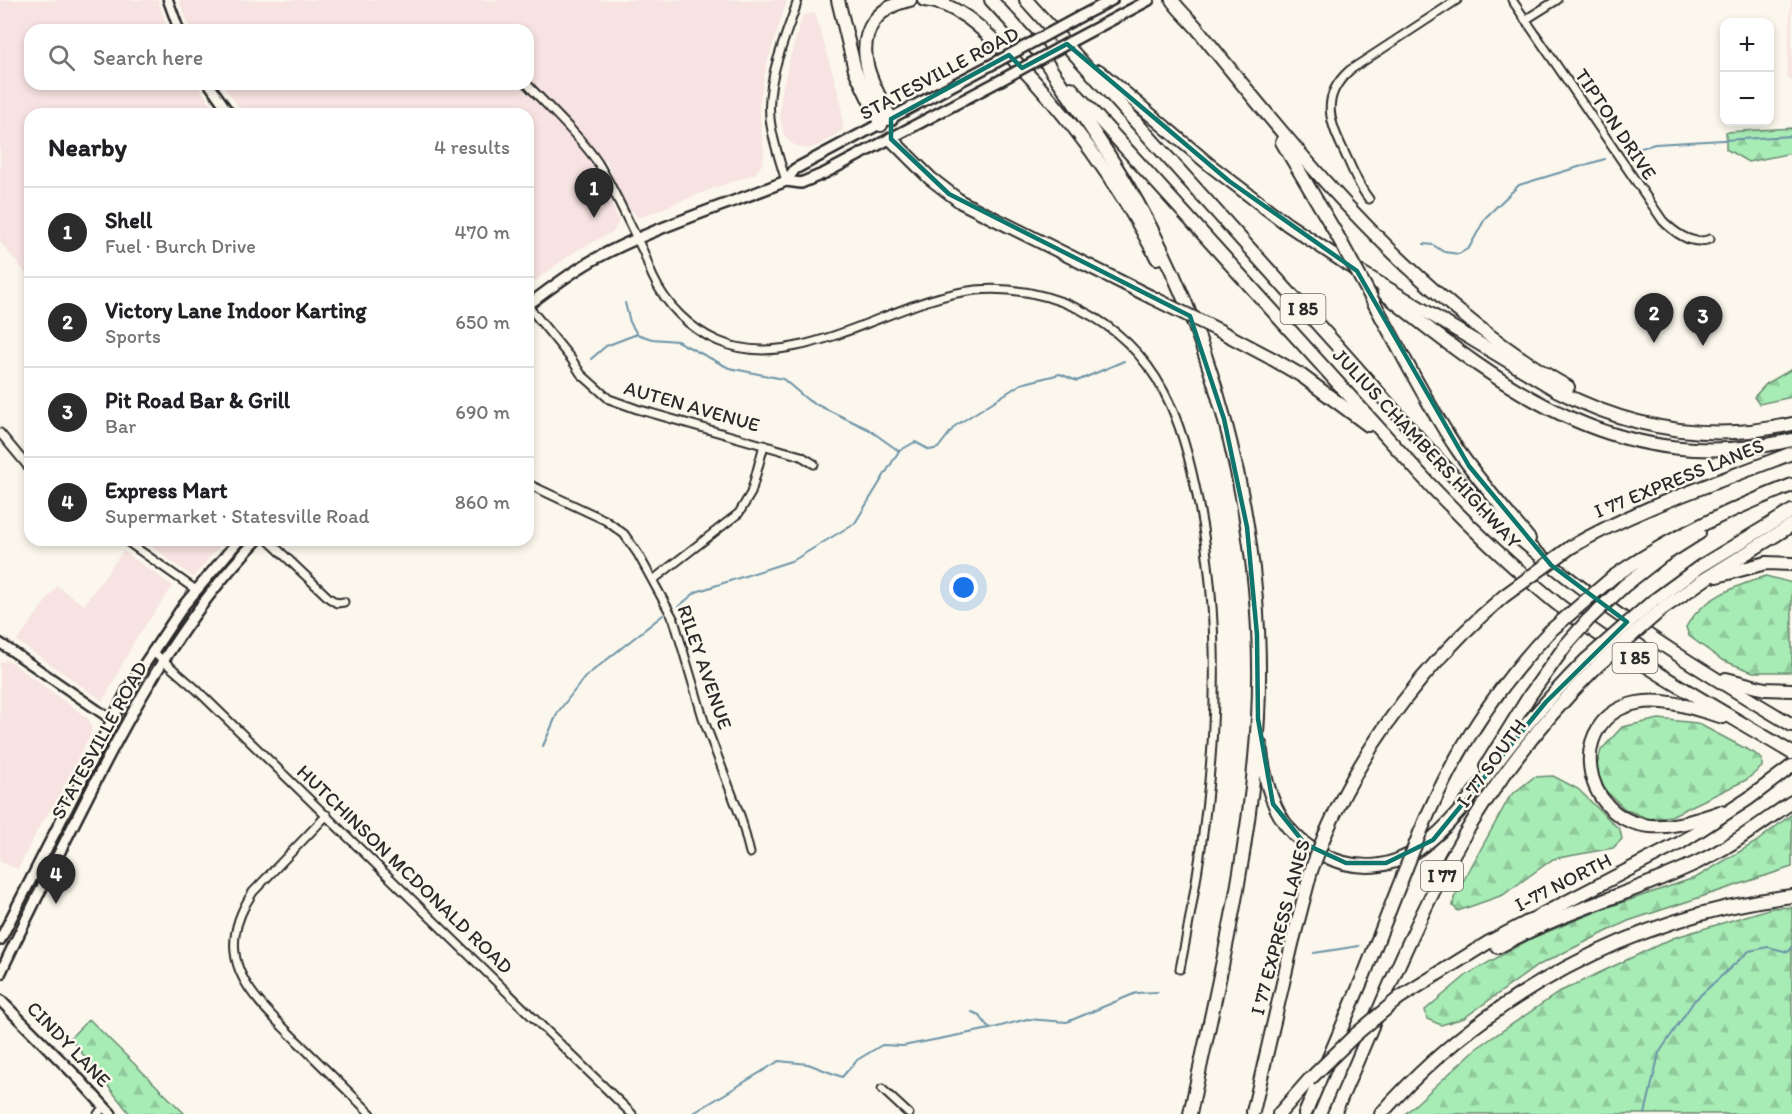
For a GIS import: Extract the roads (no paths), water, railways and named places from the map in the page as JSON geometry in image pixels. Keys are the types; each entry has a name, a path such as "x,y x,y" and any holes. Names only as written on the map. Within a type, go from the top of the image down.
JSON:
{"highway":[{"path":"838,0 855,70 886,122"},
{"path":"886,122 869,71 866,55 867,39 872,25 882,12 895,4 910,0"},
{"path":"924,0 946,6 981,29 1034,79 1063,114 1097,158 1126,203 1153,249 1198,341"},
{"name":"JULIUS CHAMBERS HIGHWAY","path":"991,0 1393,444 1487,543 1557,603 1638,660 1792,753"},
{"name":"JULIUS CHAMBERS HIGHWAY","path":"1026,0 1450,471 1498,519 1595,600 1792,725"},
{"path":"1172,0 1256,103 1361,221 1438,294 1486,333 1537,368 1586,397 1638,423"},
{"path":"1185,0 1193,24"},
{"path":"1065,42 1229,181 1287,224 1347,264 1542,382 1591,407 1638,423 1679,431 1719,433 1792,424"},
{"path":"1041,55 1116,166 1145,216 1180,289 1226,428 1247,527 1257,635 1258,718 1263,769 1273,804 1281,819 1298,838 1321,854 1346,863 1365,865 1395,860 1433,840 1458,814 1533,717 1591,663 1701,566 1792,511"},
{"path":"1256,103 1294,160 1337,234 1426,399 1456,447 1551,565"},
{"path":"891,139 930,178 962,202 1263,353 1302,376 1393,444"},
{"path":"1347,264 1413,317 1500,380 1540,405 1582,425 1630,439 1689,448 1743,447 1792,440"},
{"name":"I 77 EXPRESS LANES","path":"1253,1112 1311,871 1342,797 1363,760 1407,694 1453,642 1504,596 1571,547 1647,508 1792,453"},
{"name":"I 77","path":"1305,1114 1446,775 1473,728 1508,678 1549,632 1613,578 1675,537 1792,485"},
{"path":"1458,814 1530,695 1566,645 1588,620 1624,586 1673,549 1757,499"},
{"path":"1657,605 1699,583 1792,525"},
{"path":"1699,583 1754,565 1778,562 1792,564"},
{"name":"I-77 SOUTH","path":"1334,1114 1423,914 1461,841 1517,757 1591,663"},
{"path":"1713,675 1755,687 1792,690"},
{"path":"1737,807 1681,824 1659,826 1633,822 1614,812 1599,796 1593,783 1589,760 1594,738 1602,725 1621,709 1636,703 1653,701 1672,703 1741,722"},
{"path":"1190,1114 1237,892 1247,825 1258,718"},
{"name":"I-77 NORTH","path":"1279,1114 1309,1080 1355,1035 1403,995 1489,942 1680,843 1737,807 1792,766"},
{"path":"1403,995 1426,989 1494,949 1551,920 1698,862 1743,836 1792,802"},
{"path":"1381,1114 1423,1069 1472,1028 1510,1000 1569,966 1633,937 1678,921 1731,907 1792,896"}],"main road":[{"name":"STATESVILLE ROAD","path":"786,181 795,169 1112,0"},
{"name":"STATESVILLE ROAD","path":"534,301 575,271 636,240 786,181 801,183 891,139 1149,0"},
{"path":"886,122 891,139"},
{"name":"STATESVILLE ROAD","path":"0,940 128,689 195,590 234,546"},
{"name":"STATESVILLE ROAD","path":"0,974 117,739 147,686 217,585 252,546"},
{"name":"CINDY LANE","path":"0,1000 101,1110 111,1114"}],"street":[{"path":"168,0 177,24"},
{"path":"786,181 773,135 769,106 778,59 798,0"},
{"path":"1370,199 1358,182 1331,123 1330,102 1334,91 1350,70 1457,0"},
{"name":"TIPTON DRIVE","path":"1512,0 1663,221 1693,241 1710,239"},
{"path":"1526,20 1557,0"},
{"path":"213,90 226,108"},
{"path":"532,90 597,163 659,289 681,316 706,335 737,347 772,351 795,348 930,299 976,290 1023,291 1054,299 1097,319 1120,337 1150,369 1165,391 1176,415 1192,468 1207,549 1214,633 1215,685 1211,777 1199,864 1180,969"},
{"name":"AUTEN AVENUE","path":"534,312 581,374 609,399 801,456 814,464"},
{"path":"0,433 24,462"},
{"path":"654,580 739,513 751,493 764,445"},
{"name":"RILEY AVENUE","path":"534,487 615,526 627,539 654,580 677,628 704,721 741,818 750,853"},
{"path":"133,546 195,590"},
{"path":"274,546 329,598 337,603 344,602"},
{"path":"0,643 112,720"},
{"name":"HUTCHINSON MCDONALD ROAD","path":"152,651 327,815 632,1114"},
{"path":"327,815 253,892 246,903 238,921 236,960 242,978 260,1004 371,1114"},
{"path":"882,1089 909,1114"}],"waterway":[{"path":"1634,150 1655,144 1792,136"},
{"path":"1424,244 1433,245 1444,252 1459,254 1469,248 1486,217 1519,185 1605,159"},
{"path":"625,303 630,322 637,334"},
{"path":"591,359 606,346 637,334 652,339 677,341 729,368 783,379 809,401 868,429 899,451"},
{"path":"679,606 696,592 794,560 855,523 899,451 915,442 930,450 938,448 955,426 1021,384 1060,374 1077,381 1124,361"},
{"path":"543,746 558,712 585,677 663,615"},
{"path":"1314,953 1359,946"},
{"path":"1645,1114 1659,1053 1694,1001 1749,951 1768,947 1788,952 1792,948"},
{"path":"692,1114 779,1061 808,1064 842,1077 857,1060 882,1045 903,1046 990,1029 1027,1019 1067,1022 1136,993 1158,992"},
{"path":"972,1012 979,1015 989,1028"}],"place":[{"name":"Shell","path":"594,218"},
{"name":"Victory Lane Indoor Karting","path":"1654,343"},
{"name":"Pit Road Bar & Grill","path":"1703,346"},
{"name":"Express Mart","path":"56,904"}]}
